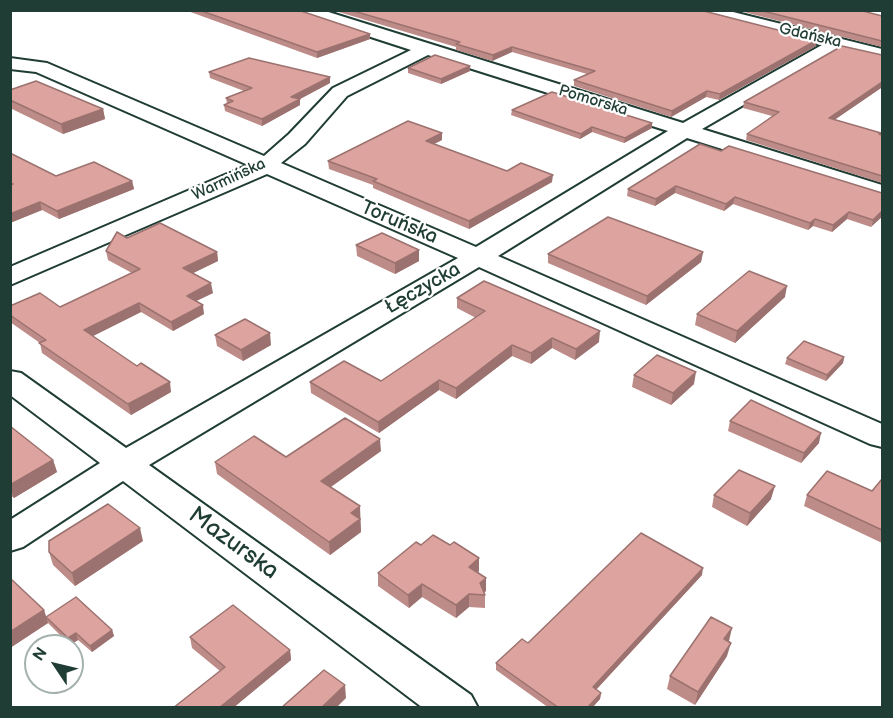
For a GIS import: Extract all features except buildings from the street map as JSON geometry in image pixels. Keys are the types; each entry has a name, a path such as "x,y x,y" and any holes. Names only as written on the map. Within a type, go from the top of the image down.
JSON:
{"street":[{"name":"Gdańska","path":"703,10 882,54"},
{"name":"Pomorska","path":"316,12 426,49 882,192"},
{"name":"Łęczycka","path":"10,538 124,464 478,256 685,130 838,43"},
{"name":"Warmińska","path":"10,277 265,165 297,139 340,92 426,49"},
{"name":"Toruńska","path":"10,63 40,67 478,256 882,436"},
{"name":"Mazurska","path":"10,380 456,708"}]}
